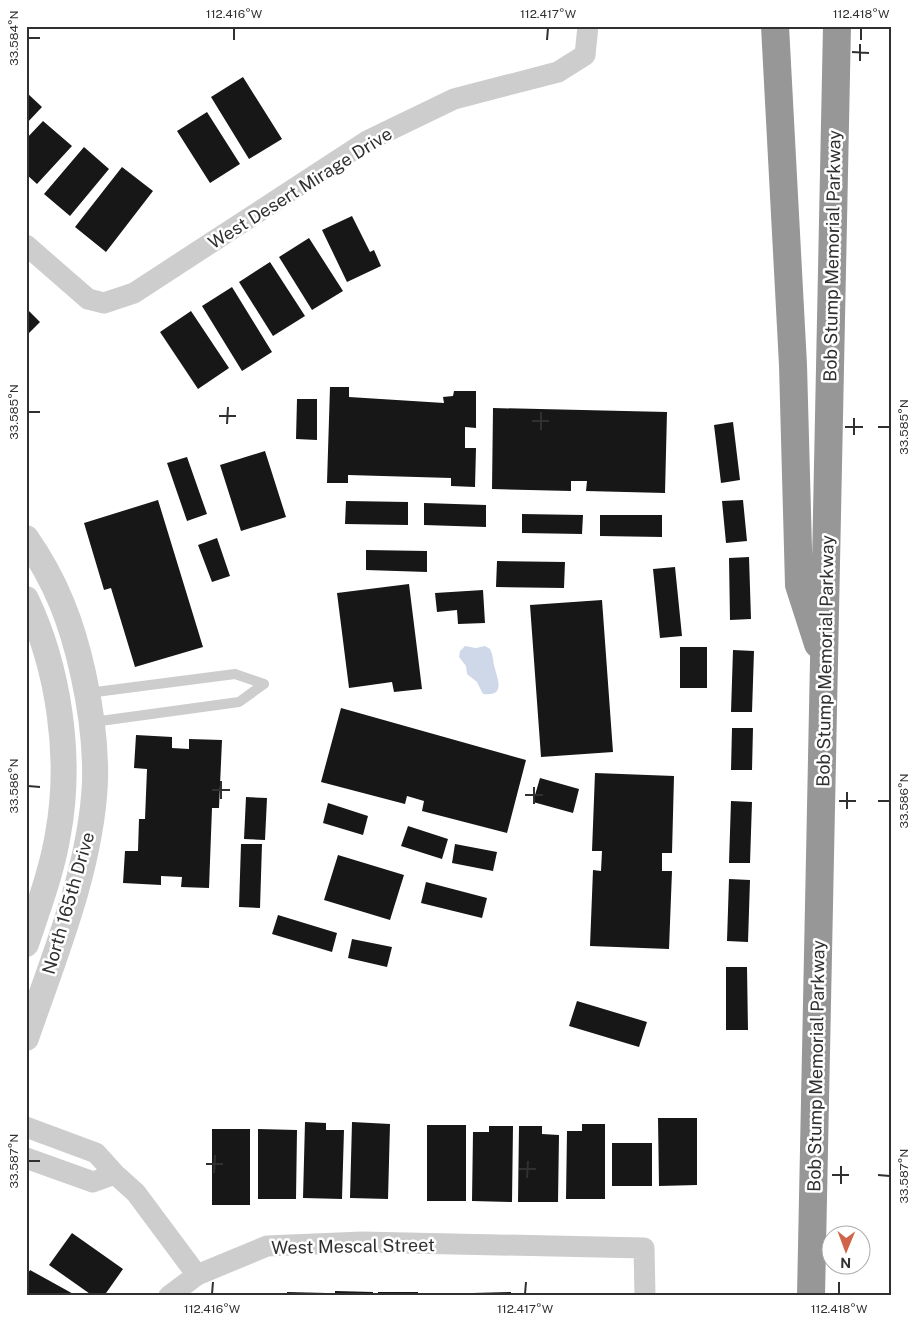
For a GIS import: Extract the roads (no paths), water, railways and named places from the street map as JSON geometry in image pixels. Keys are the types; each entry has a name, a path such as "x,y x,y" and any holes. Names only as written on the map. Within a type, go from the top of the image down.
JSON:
{"highway":[{"path":"775,26 794,365 799,585 825,665"},
{"name":"Bob Stump Memorial Parkway","path":"811,1296 837,26"}],"street":[{"name":"West Desert Mirage Drive","path":"26,245 88,299 104,303 134,293 367,141 454,99 558,72 585,55 588,26"},
{"name":"North 165th Drive","path":"26,538 54,584 70,620 79,654 92,722 95,782 92,814 73,900 26,1038"},
{"name":"North 165th Drive","path":"26,599 38,624 55,683 60,722 62,764 62,799 58,833 51,867 26,944"},
{"path":"26,1128 96,1153 136,1193 197,1275 169,1296"},
{"path":"26,1158 93,1182 115,1174"},
{"name":"West Mescal Street","path":"197,1275 267,1246 362,1242 644,1248 645,1296"}],"lane":[{"path":"87,693 235,674 264,684 239,702 92,722"}],"water":[{"path":"465,646 476,648 485,646 490,649 499,686 495,693 483,694 477,682 467,674 466,666 459,657 460,651"}]}
